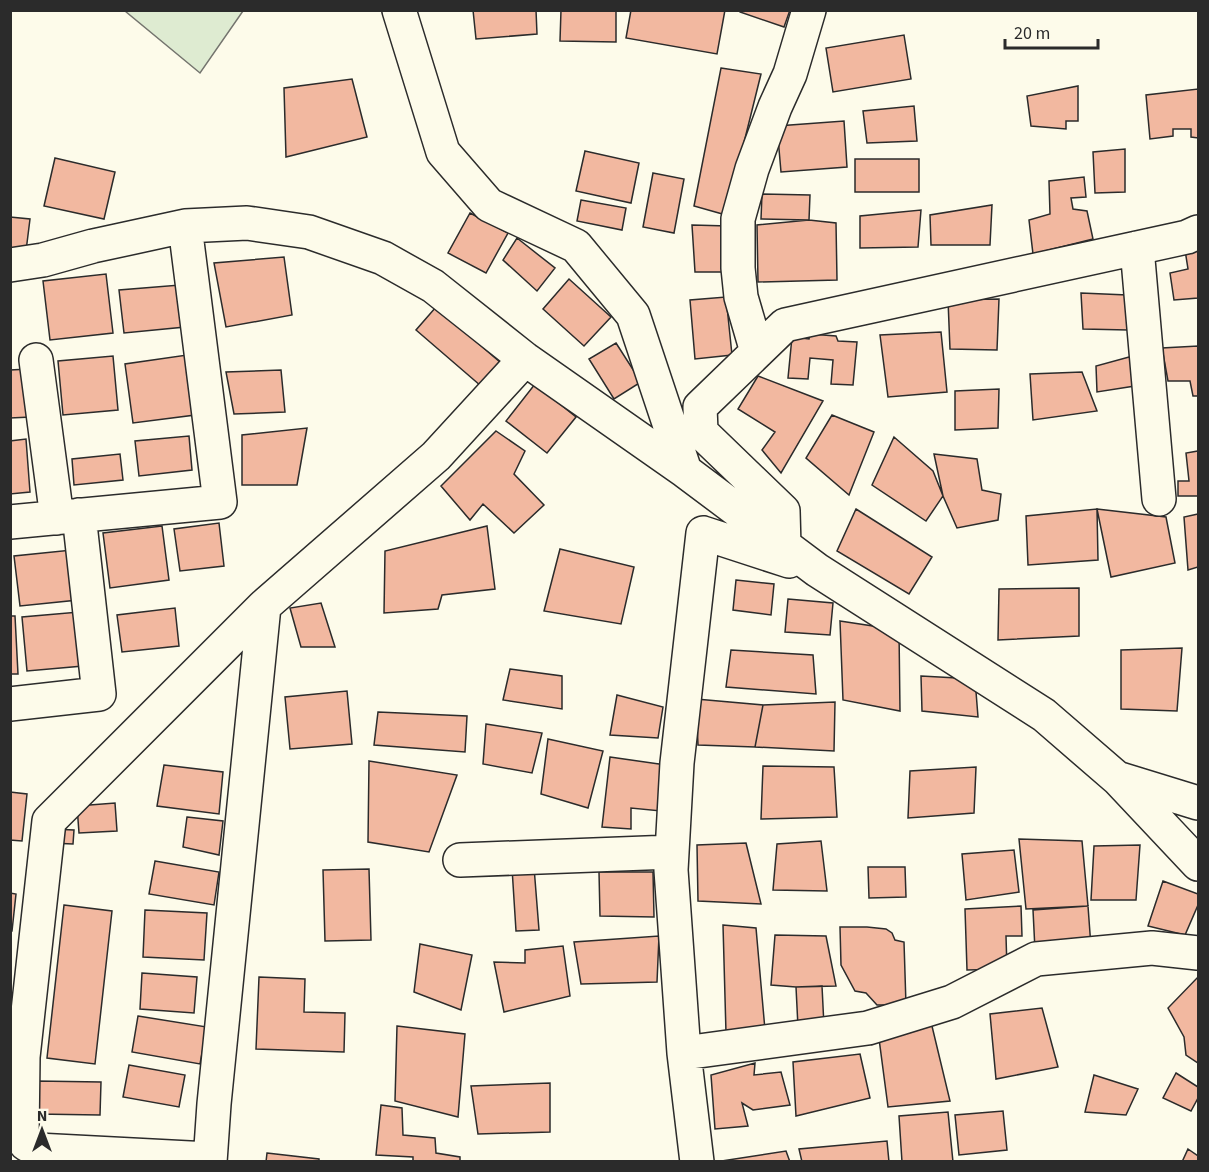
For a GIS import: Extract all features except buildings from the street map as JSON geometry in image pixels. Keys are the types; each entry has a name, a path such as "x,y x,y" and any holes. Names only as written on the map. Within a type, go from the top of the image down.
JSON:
{"street":[{"path":"399,10 443,152 489,205 576,246 633,315 685,471"},
{"path":"757,352 741,297 738,268 738,219 752,169 790,74 809,10"},
{"path":"10,265 43,260 93,246 185,226 247,223 309,232 383,258 433,286 525,359 685,471 817,570 1044,715 1118,779 1198,864"},
{"path":"10,522 220,502 185,226"},
{"path":"784,547 783,511 701,432 700,406 785,325 1187,237 1198,232"},
{"path":"1137,248 1159,499"},
{"path":"264,606 209,1160 37,1150 26,1144 22,1138 17,1055 49,821 264,606 436,456 525,359"},
{"path":"10,704 99,694 68,516 36,360"},
{"path":"697,1161 684,1053 671,870 677,763 703,533 817,570"},
{"path":"1118,779 1198,803"},
{"path":"460,860 672,852"},
{"path":"684,1053 868,1028 952,1002 1036,959 1152,948 1198,953"}],"green space":[{"path":"125,11 243,11 200,73"}]}
